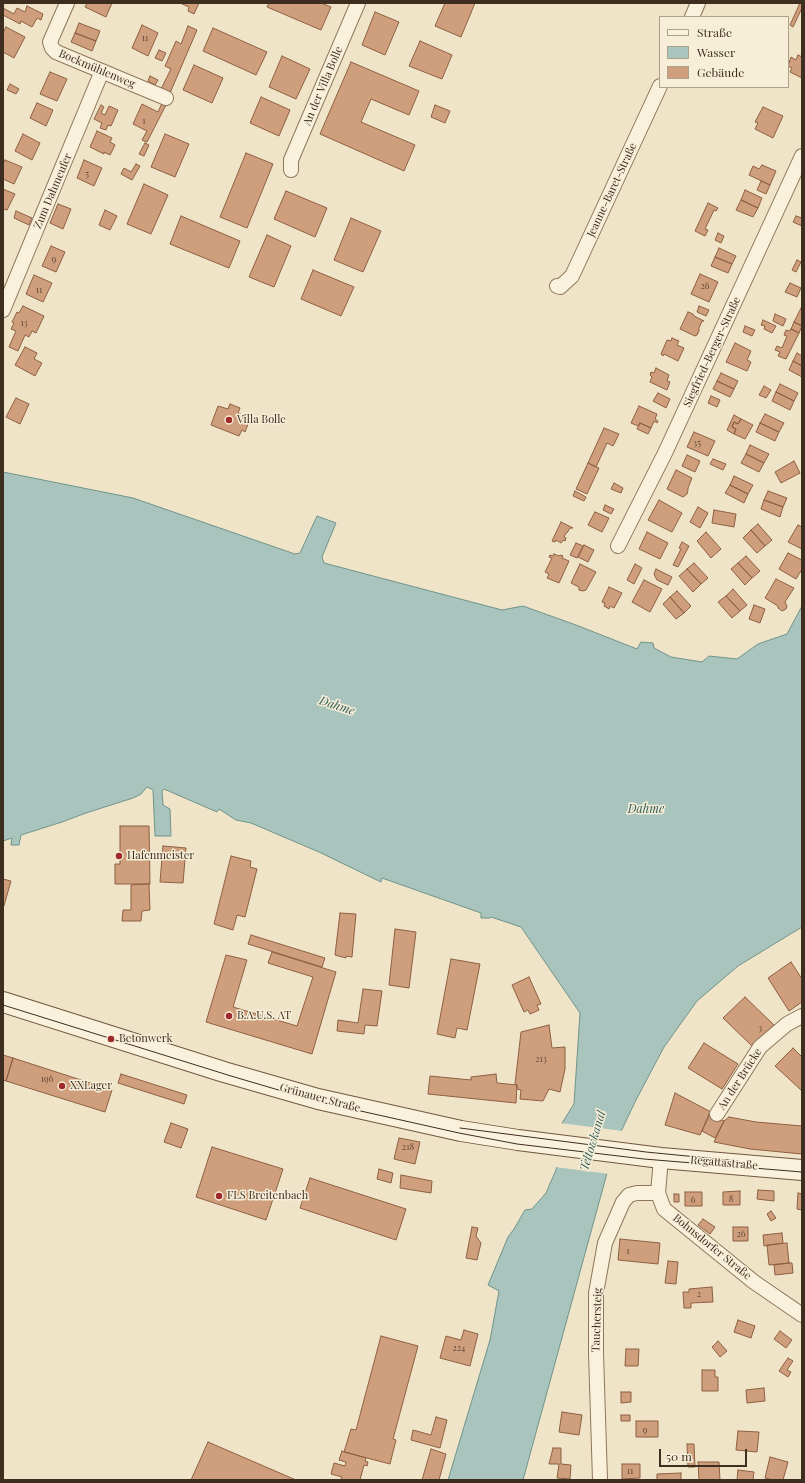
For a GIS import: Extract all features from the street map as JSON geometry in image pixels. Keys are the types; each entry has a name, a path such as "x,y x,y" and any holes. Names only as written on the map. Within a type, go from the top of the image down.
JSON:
{"main road":[{"name":"Grünauer Straße","path":"3,1002 218,1070 318,1099 460,1131 653,1157"},
{"name":"Regattastraße","path":"653,1157 802,1170"}],"street":[{"name":"Bockmühlenweg","path":"67,3 50,42 52,48 63,56 166,98"},
{"name":"An der Villa Bolle","path":"291,170 291,160 358,3"},
{"path":"692,16 698,3"},
{"name":"Zum Dahmeufer","path":"3,310 102,71"},
{"name":"Jeanne-Baret-Straße","path":"557,286 560,287 572,276 659,88"},
{"name":"Siegfried-Berger-Straße","path":"618,546 668,446 802,156"},
{"name":"An der Brücke","path":"717,1114 760,1047 787,1024 802,1016"},
{"name":"Bohnsdorfer Straße","path":"653,1157 658,1193 664,1209 754,1282 802,1315"},
{"name":"Tauchersteig","path":"600,1480 596,1353 596,1293 605,1243 623,1202 629,1195 637,1193 658,1193"}],"water":[{"name":"Dahme","path":"3,472 133,498 295,554 300,553 317,516 336,523 322,557 324,563 502,610 523,606 637,649 641,642 653,643 654,648 671,657 702,662 709,656 737,659 758,644 787,634 802,606 802,927 738,966 697,1001 664,1047 636,1100 615,1144 523,1480 448,1480 490,1340 499,1291 488,1285 508,1237 525,1210 532,1209 546,1193 556,1170 562,1123 574,1104 580,1013 521,927 491,917 481,918 481,913 382,878 381,882 319,852 251,823 236,820 219,809 217,812 164,789 162,791 163,805 170,809 171,836 155,836 153,790 147,787 141,794 133,798 21,835 19,845 11,845 12,838 3,841"}],"pier":[{"path":"560,1123 623,1131 617,1145 609,1174 555,1167"}],"building":[{"path":"87,3 112,3 106,17 85,7"},
{"path":"180,3 199,3 194,14 188,11 189,7"},
{"path":"269,3 321,3 331,7 321,30 267,7"},
{"path":"445,3 475,3 461,37 435,26"},
{"path":"800,3 802,3 802,8 793,27 790,25"},
{"path":"27,6 43,14 41,20 37,18 32,27 21,21 20,24 3,15 3,8 14,14 17,8 25,12"},
{"path":"375,12 399,22 385,55 362,45"},
{"path":"79,23 100,31 96,41 75,33"},
{"path":"142,25 158,33 148,56 132,48"},
{"path":"188,26 197,30 170,93 161,89 171,69 165,66 176,41 181,44"},
{"path":"6,27 25,37 14,58 3,52 3,33"},
{"path":"213,28 267,52 256,75 203,51"},
{"path":"75,33 96,41 92,51 71,42"},
{"path":"420,41 452,55 442,79 409,66"},
{"path":"159,50 166,53 162,61 155,58"},
{"path":"798,55 802,57 802,78 790,72 792,68 789,66 791,57 796,60"},
{"path":"282,56 310,69 296,99 269,87"},
{"path":"351,62 419,91 409,115 371,99 361,122 415,145 404,171 320,134"},
{"path":"194,65 223,78 212,103 183,90"},
{"path":"50,72 67,79 57,101 40,94"},
{"path":"150,76 158,80 155,85 148,81"},
{"path":"10,84 19,89 16,94 7,90"},
{"path":"261,97 290,110 279,136 250,123"},
{"path":"37,103 53,110 46,126 30,118"},
{"path":"162,103 166,105 147,142 142,140 147,131 133,124 142,104 158,112"},
{"path":"101,105 104,107 101,113 105,115 109,106 118,110 111,126 108,125 106,130 100,128 102,123 94,119"},
{"path":"435,105 450,111 445,123 431,117"},
{"path":"763,107 783,116 773,138 755,129 758,123 755,122"},
{"path":"97,131 112,138 110,142 115,145 110,155 104,152 104,154 90,147"},
{"path":"23,134 40,143 32,160 15,151"},
{"path":"165,134 189,144 175,177 151,167"},
{"path":"145,143 149,145 144,156 139,154"},
{"path":"246,153 273,164 247,228 220,217"},
{"path":"5,160 22,167 14,184 3,179 3,164"},
{"path":"84,160 102,168 94,186 77,178"},
{"path":"136,164 140,166 132,180 121,174 124,168 131,172"},
{"path":"762,165 776,171 770,185 749,175 753,166 759,169"},
{"path":"761,181 770,185 766,194 757,190"},
{"path":"144,184 168,195 151,234 127,224"},
{"path":"3,189 15,194 7,210 3,209"},
{"path":"745,190 762,198 758,208 741,200"},
{"path":"286,191 327,208 315,237 274,219"},
{"path":"741,200 758,208 753,217 736,210"},
{"path":"708,203 718,208 716,211 714,210 705,229 708,230 705,236 695,231"},
{"path":"58,204 71,209 63,229 50,223"},
{"path":"105,210 117,216 110,230 99,225"},
{"path":"16,211 32,218 29,225 14,218"},
{"path":"181,216 240,241 229,268 170,244"},
{"path":"796,216 802,218 802,226 793,222"},
{"path":"351,218 381,231 363,272 334,260"},
{"path":"718,233 724,236 721,243 715,240"},
{"path":"267,235 291,246 274,287 249,277"},
{"path":"51,246 65,252 56,272 42,266"},
{"path":"719,248 736,256 732,264 715,257"},
{"path":"715,257 732,264 728,273 711,266"},
{"path":"797,260 801,262 796,272 792,270"},
{"path":"313,270 354,287 341,316 301,299"},
{"path":"700,274 718,282 709,302 691,294"},
{"path":"34,275 52,283 43,302 26,294"},
{"path":"790,283 801,288 797,297 785,292"},
{"path":"23,306 44,316 36,333 32,331 29,337 25,335 18,351 9,347 16,331 11,329 14,323 12,322 17,312 19,313"},
{"path":"699,306 709,310 706,316 697,312"},
{"path":"802,306 802,326 794,322"},
{"path":"688,312 704,321 702,321 699,331 695,336 680,329"},
{"path":"775,314 786,319 783,326 773,321"},
{"path":"763,320 776,326 772,333 764,329 765,326 761,325"},
{"path":"794,322 802,326 799,333 791,329"},
{"path":"745,326 755,330 752,336 743,332"},
{"path":"791,329 799,333 786,359 778,356 780,352 775,350 777,346 782,348 787,336 784,335 786,330 790,331"},
{"path":"672,338 679,341 677,345 684,348 678,361 661,354 667,340 671,341"},
{"path":"735,343 751,351 747,360 751,362 747,371 726,362"},
{"path":"25,347 37,353 34,359 42,363 35,376 15,365"},
{"path":"797,353 802,356 802,366 793,361"},
{"path":"793,361 802,366 802,377 789,370"},
{"path":"656,368 669,375 667,381 670,382 667,390 650,382 652,377 650,375 651,372 654,373"},
{"path":"721,373 738,381 734,389 717,381"},
{"path":"717,381 734,389 730,397 713,389"},
{"path":"780,384 798,393 794,401 776,392"},
{"path":"764,386 771,390 766,398 759,395"},
{"path":"776,392 794,401 790,410 772,401"},
{"path":"658,393 670,399 666,408 653,401"},
{"path":"711,396 720,400 717,407 708,403"},
{"path":"16,398 29,404 20,424 6,417"},
{"name":"Villa Bolle","path":"230,404 240,408 238,413 247,417 244,422 248,424 245,432 242,430 239,436 211,425 218,406 228,409"},
{"path":"639,406 657,414 655,419 658,421 657,423 654,421 651,428 640,423 638,426 631,423"},
{"path":"765,414 784,423 779,432 760,423"},
{"path":"734,415 741,419 738,424 734,422 732,427 736,429 734,434 727,430"},
{"path":"741,419 753,425 745,439 734,434 736,429 732,427 734,422 738,424"},
{"path":"640,423 651,428 648,434 637,429"},
{"path":"760,423 779,432 775,441 756,432"},
{"path":"604,428 619,434 613,446 607,443 596,467 588,463"},
{"path":"694,432 715,441 708,456 687,447"},
{"path":"750,445 769,454 764,463 746,454"},
{"path":"746,454 764,463 759,472 741,463"},
{"path":"687,455 700,461 695,472 682,466"},
{"path":"713,459 726,464 723,470 710,464"},
{"path":"794,461 800,473 781,483 775,472"},
{"path":"588,463 599,468 587,494 576,489"},
{"path":"676,470 692,478 687,494 683,497 667,489"},
{"path":"734,476 753,485 748,494 730,485"},
{"path":"614,483 623,488 621,493 611,489"},
{"path":"730,485 748,494 744,503 725,493"},
{"path":"575,491 586,497 584,501 573,496"},
{"path":"768,491 787,498 783,507 764,500"},
{"path":"659,500 682,513 672,532 648,520"},
{"path":"764,500 783,507 780,517 761,509"},
{"path":"605,505 614,509 611,514 603,510"},
{"path":"698,507 708,513 700,528 690,522"},
{"path":"714,510 736,514 734,527 712,523"},
{"path":"595,512 609,518 602,532 588,525"},
{"path":"561,522 573,528 570,528 566,533 564,537 566,538 565,541 563,540 561,543 556,540 555,542 552,541"},
{"path":"758,524 772,540 765,546 751,530"},
{"path":"798,525 802,527 802,549 788,542"},
{"path":"751,530 765,546 757,553 743,538"},
{"path":"647,532 668,543 660,559 639,549"},
{"path":"706,532 721,549 711,558 697,541"},
{"path":"682,542 689,546 678,567 673,565 681,549 679,548"},
{"path":"576,543 583,546 577,558 570,555"},
{"path":"584,545 594,550 588,562 578,557"},
{"path":"788,553 802,560 802,569 796,579 779,569"},
{"path":"554,554 563,556 562,558 569,561 559,583 547,578 549,574 545,572 552,558 549,557 550,555 553,556"},
{"path":"746,556 760,571 752,578 738,563"},
{"path":"694,563 708,578 701,584 687,569"},
{"path":"738,563 752,578 745,585 731,569"},
{"path":"580,564 596,572 586,590 583,591 579,590 579,587 571,583"},
{"path":"635,564 642,568 634,584 627,580"},
{"path":"656,569 672,577 668,585 657,580 654,574"},
{"path":"687,569 701,584 693,592 679,576"},
{"path":"776,579 794,588 785,602 787,606 786,609 782,611 778,608 778,606 765,598"},
{"path":"644,580 662,589 650,612 632,602"},
{"path":"609,587 622,593 614,608 610,606 609,609 604,606 605,603 602,602"},
{"path":"733,589 747,605 740,611 726,596"},
{"path":"677,591 691,606 684,613 670,597"},
{"path":"726,596 740,611 732,618 718,602"},
{"path":"670,597 684,613 676,619 663,604"},
{"path":"754,605 765,609 760,623 749,619"},
{"path":"120,826 149,826 150,884 115,884 115,864 120,864"},
{"path":"163,846 186,848 183,883 160,882"},
{"path":"231,856 251,861 250,867 257,869 245,917 237,915 233,930 214,924"},
{"path":"3,879 11,881 3,909"},
{"path":"149,884 150,910 142,911 141,921 122,921 123,910 131,910 131,885"},
{"path":"340,913 356,914 352,957 346,956 346,958 335,955"},
{"path":"395,929 416,932 409,988 389,985"},
{"path":"251,935 325,958 322,967 248,944"},
{"path":"272,952 336,972 312,1054 206,1022 226,955 247,960 233,1007 297,1026 313,977 268,963"},
{"path":"451,959 480,964 467,1030 457,1028 455,1038 437,1034"},
{"path":"791,962 802,979 802,1002 789,1011 768,978"},
{"path":"529,977 541,1004 537,1005 539,1010 530,1014 528,1010 524,1012 512,985"},
{"path":"363,989 382,991 377,1026 365,1025 364,1034 337,1031 338,1020 358,1023"},
{"path":"745,997 774,1025 753,1047 723,1018"},
{"path":"549,1025 552,1048 565,1047 565,1069 560,1092 549,1089 543,1101 520,1099 521,1090 517,1089 517,1085 515,1084 521,1032"},
{"path":"704,1043 738,1064 722,1089 688,1068"},
{"path":"793,1048 802,1057 802,1090 775,1066"},
{"path":"3,1055 13,1058 6,1081 3,1080"},
{"name":"XXLager","path":"13,1058 112,1090 105,1112 6,1081"},
{"path":"121,1074 187,1095 184,1104 118,1083"},
{"path":"496,1074 497,1083 517,1085 516,1103 428,1094 430,1076 471,1080 471,1077"},
{"path":"675,1093 711,1112 700,1135 665,1125"},
{"path":"709,1114 724,1121 715,1138 702,1131"},
{"path":"729,1117 756,1122 802,1126 802,1154 750,1149 714,1142 724,1121"},
{"path":"171,1123 188,1129 181,1148 164,1142"},
{"path":"399,1138 420,1142 415,1164 394,1159"},
{"path":"212,1147 283,1169 266,1220 196,1197"},
{"path":"379,1169 393,1173 391,1183 377,1179"},
{"path":"401,1175 432,1181 431,1193 400,1188"},
{"path":"310,1178 406,1209 396,1240 300,1208"},
{"path":"758,1190 774,1191 774,1201 757,1199"},
{"path":"740,1191 740,1205 723,1205 723,1192"},
{"path":"685,1192 702,1192 702,1206 685,1206"},
{"path":"798,1193 802,1194 802,1210 797,1209"},
{"path":"674,1194 679,1194 679,1202 674,1202"},
{"path":"771,1211 776,1218 771,1221 767,1214"},
{"path":"703,1219 715,1227 710,1234 698,1225"},
{"path":"472,1227 478,1228 476,1236 481,1243 477,1260 466,1258"},
{"path":"733,1227 748,1227 748,1241 733,1241"},
{"path":"782,1233 783,1243 764,1246 763,1235"},
{"path":"620,1239 660,1243 658,1264 618,1260"},
{"path":"787,1243 789,1263 769,1265 767,1245"},
{"path":"668,1261 678,1262 676,1284 665,1283"},
{"path":"792,1263 793,1273 775,1275 774,1265"},
{"path":"712,1287 713,1302 691,1303 691,1308 684,1308 683,1292 689,1292 689,1289"},
{"path":"738,1320 755,1326 751,1338 734,1332"},
{"path":"464,1330 478,1334 470,1366 440,1358 446,1336 461,1340"},
{"path":"780,1331 792,1340 786,1348 774,1339"},
{"path":"381,1336 418,1346 393,1439 396,1440 390,1464 344,1452 351,1429 356,1430"},
{"path":"718,1341 727,1351 720,1357 712,1347"},
{"path":"626,1349 639,1349 638,1366 625,1366"},
{"path":"788,1358 793,1361 787,1370 791,1372 788,1377 779,1371"},
{"path":"702,1370 715,1370 715,1377 718,1377 718,1391 702,1391"},
{"path":"764,1388 765,1401 747,1403 746,1390"},
{"path":"621,1392 631,1392 631,1402 621,1403"},
{"path":"562,1412 582,1415 579,1435 559,1432"},
{"path":"621,1415 630,1415 630,1421 621,1421"},
{"path":"436,1417 447,1420 440,1448 411,1440 413,1430 431,1435"},
{"path":"636,1421 658,1421 658,1437 636,1437"},
{"path":"738,1431 759,1432 757,1452 736,1450"},
{"path":"208,1442 296,1480 191,1480"},
{"path":"687,1444 694,1444 695,1467 688,1467"},
{"path":"553,1448 561,1448 561,1464 571,1465 570,1479 557,1478 559,1464 549,1464"},
{"path":"431,1449 446,1454 439,1480 422,1480"},
{"path":"342,1451 366,1458 365,1461 368,1462 367,1466 364,1465 360,1480 344,1480 341,1479 342,1477 331,1474 334,1463 345,1466 346,1462 339,1460"},
{"path":"770,1457 788,1462 783,1480 765,1478"},
{"path":"698,1462 719,1462 720,1480 699,1480"},
{"path":"622,1464 640,1464 640,1478 622,1479"},
{"path":"738,1470 754,1472 753,1480 737,1480"},
{"path":"681,1473 681,1480 657,1480 657,1474"}],"tram line":[{"path":"3,1005 316,1101 459,1133 517,1144 644,1159 802,1172"},
{"path":"460,1128 646,1152 738,1161"}],"place":[{"name":"Villa Bolle","path":"229,420"},
{"name":"Hafenmeister","path":"119,856"},
{"name":"B.A.U.S. AT","path":"229,1016"},
{"name":"Betonwerk","path":"111,1039"},
{"name":"XXLager","path":"62,1086"},
{"name":"FLS Breitenbach","path":"219,1196"}],"water label":[{"name":"Teltowkanal","path":"593,1141"}]}
